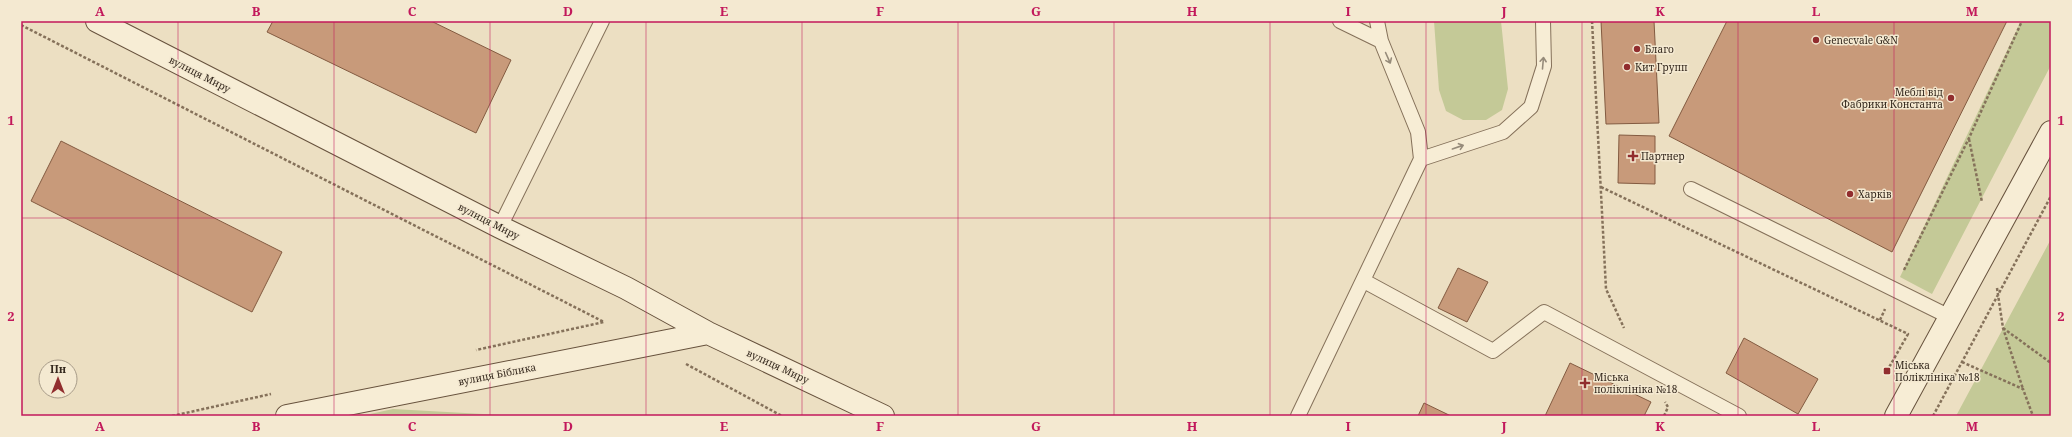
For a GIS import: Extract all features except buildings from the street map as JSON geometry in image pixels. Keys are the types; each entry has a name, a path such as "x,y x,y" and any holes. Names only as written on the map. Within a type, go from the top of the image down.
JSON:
{"street":[{"name":"вулиця Миру","path":"96,21 500,227 626,288 708,333 883,416"},
{"path":"1896,416 2051,132"},
{"name":"вулиця Біблика","path":"287,416 708,333"}],"lane":[{"path":"500,227 602,21"},
{"path":"1340,21 1381,41"},
{"path":"1298,416 1364,281 1421,159 1418,132 1381,41 1377,21"},
{"path":"1421,159 1503,132 1531,107 1544,66 1543,21"},
{"path":"1691,189 1950,317"},
{"path":"1364,281 1493,351 1544,312 1738,416"}],"path":[{"path":"1592,21 1606,289 1638,362"},
{"path":"1880,320 1969,138 2022,21"},
{"path":"21,25 604,322 473,351"},
{"path":"1601,187 1908,334 1888,371"},
{"path":"1933,416 2051,196"},
{"path":"2003,328 2051,363"},
{"path":"682,362 782,416"},
{"path":"1962,362 2023,389 2033,416"},
{"path":"172,416 272,394"},
{"path":"1664,401 1668,407 1664,416"}],"green space":[{"path":"1434,21 1501,21 1508,89 1502,110 1486,120 1463,120 1446,111 1439,90"},
{"path":"2021,21 2051,21 2051,65 1932,294 1900,277"},
{"path":"2051,239 2051,416 1956,416"},
{"path":"393,409 517,416 361,416"}],"place":[{"name":"Genecvale G&N","path":"1816,40"},
{"name":"Благо","path":"1637,49"},
{"name":"Кит Групп","path":"1627,67"},
{"name":"Меблі від Фабрики Константа","path":"1951,98"},
{"name":"Партнер","path":"1633,156"},
{"name":"Харків","path":"1850,194"},
{"name":"Міська Поліклініка №18","path":"1887,371"},
{"name":"Міська поліклініка №18","path":"1585,383"}]}
